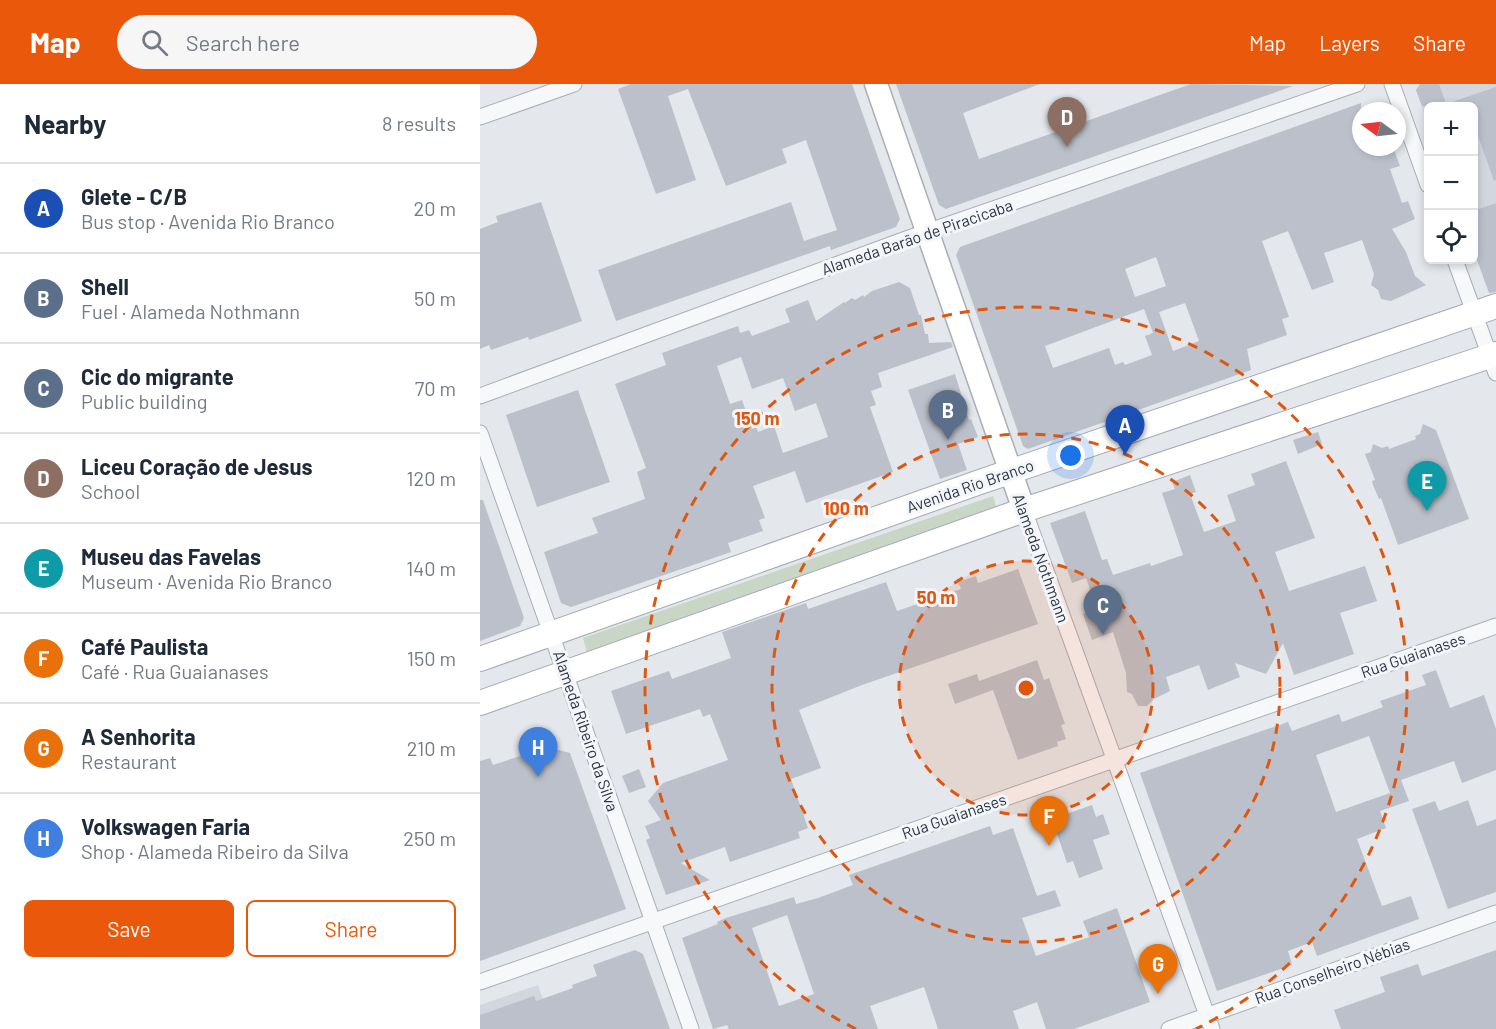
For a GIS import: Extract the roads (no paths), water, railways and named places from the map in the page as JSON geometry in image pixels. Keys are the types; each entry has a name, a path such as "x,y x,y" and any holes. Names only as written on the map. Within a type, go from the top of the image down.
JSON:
{"main road":[{"name":"Avenida Rio Branco","path":"480,659 1011,472 1485,309"},
{"path":"480,703 1024,510 1494,361"}],"street":[{"path":"480,117 574,84"},
{"name":"Alameda Nothmann","path":"876,84 1024,510 1210,1022"},
{"name":"Alameda Barão de Piracicaba","path":"480,396 928,232 1357,84"},
{"path":"1392,84 1424,175"},
{"path":"1457,264 1485,309 1494,361"},
{"name":"Alameda Ribeiro da Silva","path":"480,433 691,1029"},
{"name":"Rua Guaianases","path":"480,982 1114,760 1257,717 1496,626"},
{"name":"Rua Conselheiro Nébias","path":"1169,1029 1210,1022 1496,913"}],"place":[{"name":"Liceu Coração de Jesus","path":"1067,147"},
{"name":"Shell","path":"948,440"},
{"name":"Glete - C/B","path":"1125,455"},
{"name":"Museu das Favelas","path":"1427,511"},
{"name":"Cic do migrante","path":"1103,635"},
{"name":"Volkswagen Faria","path":"538,777"},
{"name":"Café Paulista","path":"1049,846"},
{"name":"A Senhorita","path":"1158,994"}]}
